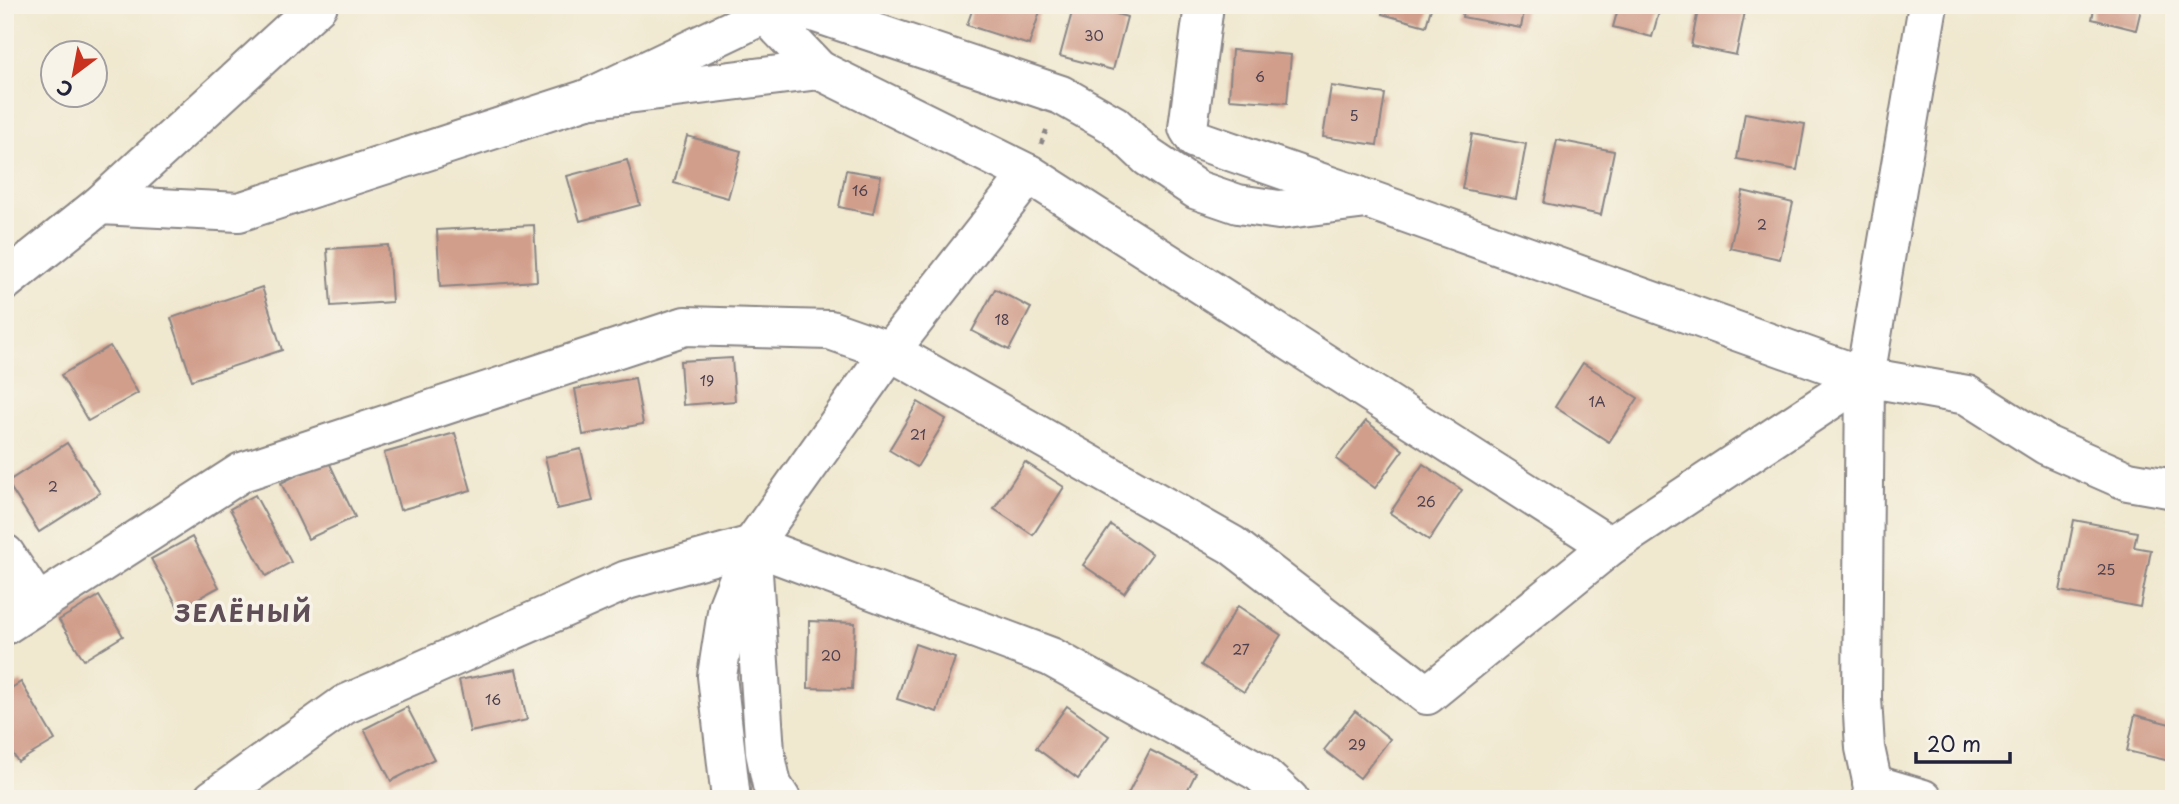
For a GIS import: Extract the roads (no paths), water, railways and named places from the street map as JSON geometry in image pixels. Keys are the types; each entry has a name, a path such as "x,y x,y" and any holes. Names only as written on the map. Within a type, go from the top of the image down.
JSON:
{"street":[{"path":"5,281 100,205 318,5"},
{"path":"1204,5 1188,128 1195,139 1865,377 1967,395 2046,445 2128,481 2174,489"},
{"path":"1923,799 1874,791 1862,698 1865,377 1928,5"},
{"path":"100,205 239,212 587,99 775,8 1060,95 1114,125 1148,157 1197,190 1237,204 1279,211 1367,199"},
{"path":"775,8 819,70 1028,174 1610,546"},
{"path":"587,99 819,70"},
{"path":"731,799 717,676 728,606 752,545 890,351 1028,174"},
{"path":"5,625 242,472 685,326 830,330 890,351 1232,545 1427,695 1610,546 1865,377"},
{"path":"752,545 765,752 772,785 780,799"},
{"path":"213,799 344,705 627,580 752,545 1051,657 1259,772 1289,799"},
{"path":"5,554 38,604"}],"district":[{"name":"ЗЕЛЁНЫЙ","path":"244,614"}]}
